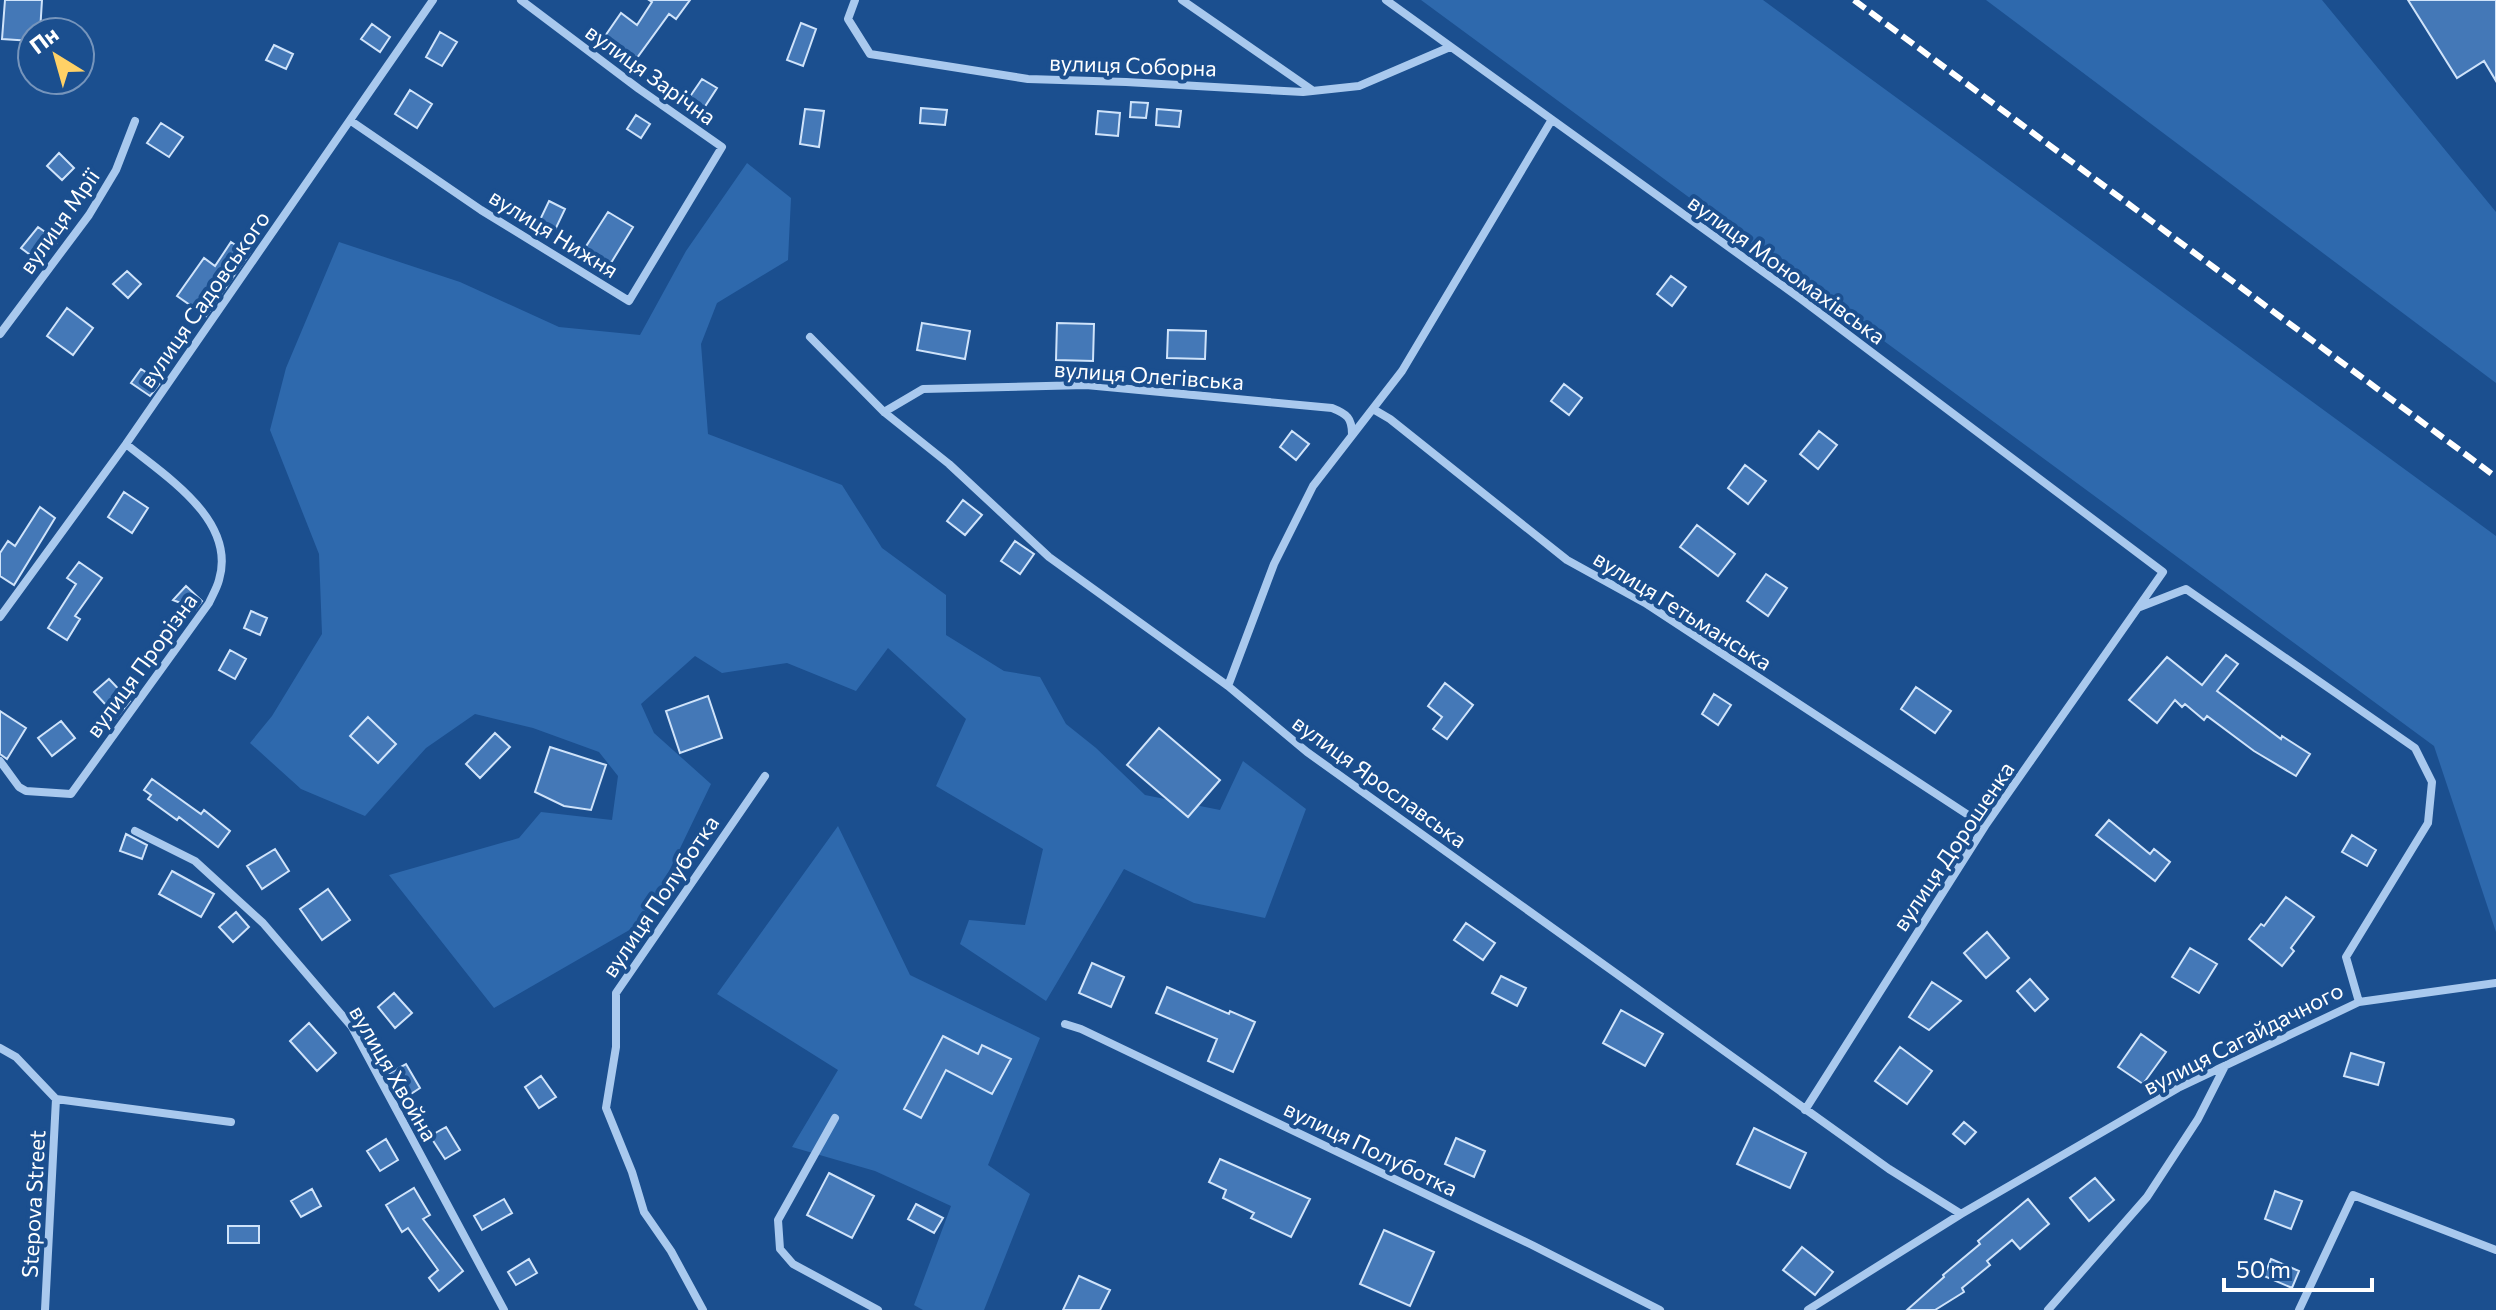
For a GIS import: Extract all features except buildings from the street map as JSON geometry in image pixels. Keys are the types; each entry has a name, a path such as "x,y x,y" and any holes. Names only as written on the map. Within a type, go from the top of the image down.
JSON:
{"street":[{"name":"вулиця Садовського","path":"0,617 126,444 433,0"},
{"name":"вулиця Зарічна","path":"521,0 722,147"},
{"name":"вулиця Соборна","path":"855,0 848,19 870,54 1028,79 1313,91 1359,86 1450,47"},
{"path":"1182,0 1313,91"},
{"name":"вулиця Мономахівська","path":"1386,0 1813,309 2163,572"},
{"name":"вулиця Мрії","path":"0,334 89,215 116,170 135,121"},
{"name":"вулиця Нижня","path":"351,121 481,210 629,301 722,147"},
{"path":"1228,686 1274,564 1313,486 1402,371 1551,121"},
{"name":"вулиця Ярославська","path":"810,337 884,412 949,464 1049,557 1228,686 1307,752 1805,1110 1889,1169 1961,1214"},
{"name":"вулиця Олегівська","path":"884,412 923,389 1086,385 1332,408 1345,413 1350,419 1352,435"},
{"name":"вулиця Гетьманська","path":"1373,409 1390,419 1567,560 1645,603 1985,826"},
{"name":"вулиця Прорізна","path":"0,761 19,787 26,791 71,794 209,603 220,578 222,557 218,538 200,508 126,444"},
{"name":"вулиця Дорошенка","path":"1805,1110 1985,826 2163,572"},
{"name":"вулиця Сагайдачного","path":"1808,1310 1961,1214 2178,1088 2359,1002 2346,957 2428,823 2432,782 2415,748 2186,589 2138,607"},
{"name":"вулиця Полуботка","path":"703,1310 671,1251 644,1212 632,1172 606,1108 616,1047 616,993 765,776"},
{"name":"вулиця Хвойна","path":"135,831 195,861 263,923 352,1027 504,1310"},
{"path":"2359,1002 2496,983"},
{"name":"вулиця Полуботка","path":"1065,1024 1490,1225 1660,1310"},
{"name":"Stepova Street","path":"0,1048 16,1057 56,1099 231,1122"},
{"path":"2048,1310 2147,1197 2198,1119 2225,1066"},
{"name":"Stepova Street","path":"45,1310 56,1099"},
{"path":"835,1118 778,1220 780,1249 793,1264 878,1310"},
{"path":"2299,1310 2353,1195 2496,1250"}],"shaded area":[{"path":"1421,0 1763,0 2496,536 2496,932 2434,746"},
{"path":"1986,0 2322,0 2496,212 2496,383"},
{"path":"747,163 791,198 788,260 717,303 701,344 708,434 842,485 882,548 946,595 946,635 1004,671 1040,677 1066,724 1145,795 1220,810 1243,761 1306,809 1265,918 1194,903 1124,869 1046,1001 960,944 969,920 1025,925 1043,849 936,786 966,719 888,648 856,691 787,663 722,673 695,656 641,704 654,733 711,784 645,921 494,1008 389,875 519,838 541,812 612,820 618,776 599,752 533,728 475,714 426,748 365,816 301,789 250,743 272,716 322,634 319,554 270,430 286,368 339,242 460,282 559,327 640,335 686,251"},
{"path":"838,826 910,975 1040,1038 988,1165 1030,1194 984,1310 923,1310 914,1305 951,1206 875,1171 792,1147 838,1070 717,994"}],"railway":[{"path":"1854,0 2496,477"}]}
